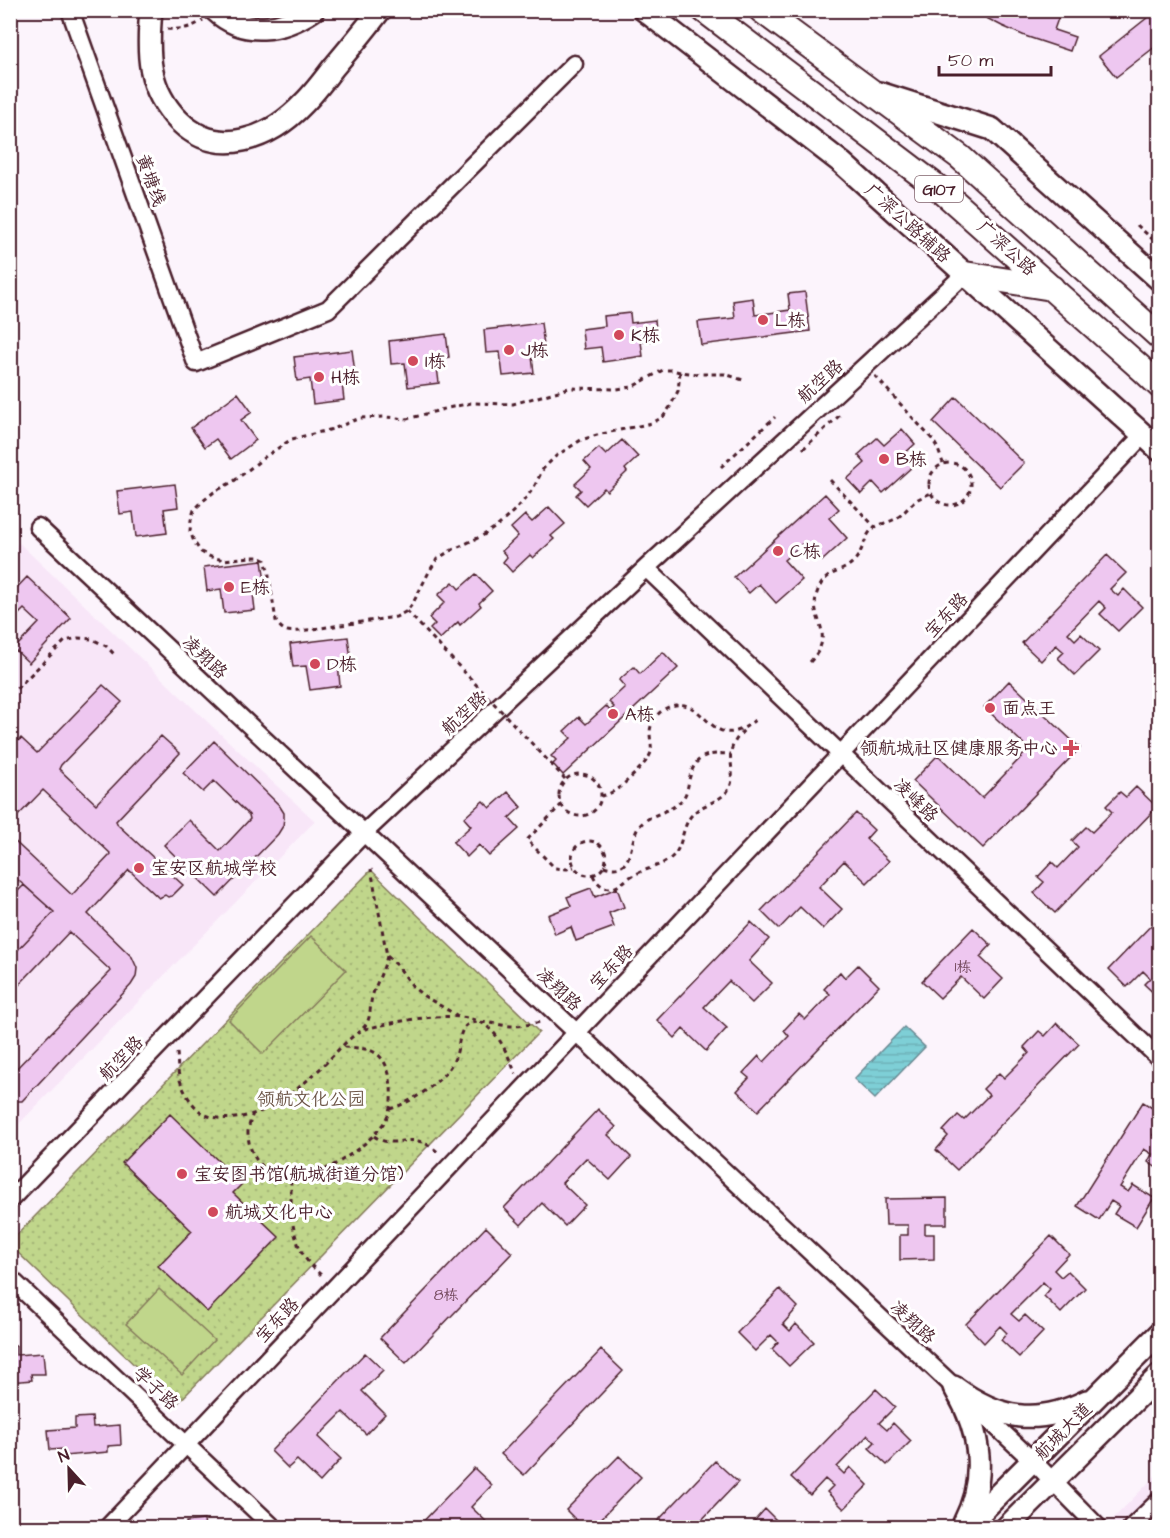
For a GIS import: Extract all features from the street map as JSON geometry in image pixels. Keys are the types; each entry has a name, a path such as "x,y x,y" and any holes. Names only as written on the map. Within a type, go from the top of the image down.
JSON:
{"highway":[{"name":"广深公路","path":"704,10 941,190 1160,386"},
{"name":"广深公路","path":"761,10 960,157 1160,337"},
{"path":"964,274 1052,288"}],"main road":[{"path":"150,10 148,39 150,66 156,89 168,110 187,129 209,140 235,142 258,136 281,123 304,104 380,10"},
{"path":"210,15 252,29 276,27 298,20 313,10"},
{"name":"广深公路辅路","path":"644,10 842,163 1160,450"},
{"path":"867,89 992,129 1160,280"},
{"name":"航城大道","path":"964,1527 1160,1333"},
{"name":"航城大道","path":"1006,1527 1160,1375"},
{"path":"954,1387 971,1400 990,1409 1010,1415 1031,1417 1052,1415 1072,1409 1107,1386"},
{"path":"954,1387 966,1406 978,1449 975,1493 964,1527"}],"street":[{"name":"黄塘线","path":"70,10 196,363 328,309 574,64"},
{"name":"航空路","path":"10,1200 364,833 964,274"},
{"name":"宝东路","path":"107,1527 1144,434"},
{"name":"凌翔路","path":"38,527 1033,1461 1100,1527"},
{"name":"凌峰路","path":"646,568 1160,1059"},
{"name":"学子路","path":"10,1278 274,1527"},
{"path":"1131,1527 1160,1500"}],"path":[{"path":"162,29 179,30 194,27 210,15"},
{"path":"1137,225 1160,246"},
{"path":"681,372 678,391 663,417 652,423 581,440 556,456 543,469 533,489 499,525 437,559 413,603 407,611 396,617 288,632 276,621 268,570 264,560 250,556 224,560 211,557 201,552 190,531 194,510 214,492 234,481 266,456 292,439 333,429 360,418 407,419 471,403 513,404 569,388 617,390 632,387 663,370 725,374 743,380"},
{"path":"875,376 932,439 943,463"},
{"path":"804,449 840,416"},
{"path":"721,467 776,417"},
{"path":"950,462 964,466 972,478 970,492 961,502 947,505 935,499 930,493 928,486 932,472 943,463 950,462"},
{"path":"830,480 875,527"},
{"path":"810,662 821,646 822,627 815,605 823,581 831,573 853,562 861,553 869,532 875,527 902,515 917,499 930,493"},
{"path":"407,611 566,780"},
{"path":"10,695 65,641 78,638 92,639 106,646 114,654"},
{"path":"601,796 616,790 648,760 651,752 652,724 656,715 672,705 691,707 699,711 712,726 724,731 745,729"},
{"path":"593,875 602,886 612,888 633,875 672,857 678,848 690,816 720,799 731,786 730,754 732,747 755,720"},
{"path":"604,866 617,869 623,866 628,860 634,838 643,822 667,811 683,798 691,771 697,760 707,755 730,754"},
{"path":"579,774 592,778 597,783 601,796 595,809 584,815 571,813 562,804 560,791 566,780 579,774"},
{"path":"562,804 526,840 555,868 574,867"},
{"path":"582,842 599,844 603,848 606,858 604,866 598,873 582,874 574,867 573,850 582,842"},
{"path":"359,1032 369,1020 371,999 387,956 371,869"},
{"path":"387,956 397,965 414,988 458,1016 480,1022 513,1026 540,1022"},
{"path":"177,1053 179,1076 195,1106 205,1116 222,1120 241,1118 288,1097 310,1079 350,1038 365,1029 406,1020 458,1016"},
{"path":"480,1022 503,1044 516,1074"},
{"path":"390,1110 420,1095 436,1083 452,1065 463,1030 468,1025 480,1022"},
{"path":"253,1113 248,1133 251,1152 259,1165 279,1178 291,1180 305,1178 325,1170 374,1136 390,1110 389,1075 384,1060 378,1054 368,1050 341,1047"},
{"path":"374,1136 387,1143 412,1141 424,1143 440,1154"},
{"path":"291,1180 291,1206 296,1236 306,1260 322,1276"}],"shaded area":[{"name":"宝安区航城学校","path":"19,543 315,821 11,1132 10,552"},
{"path":"1159,1472 1159,1527 1105,1527"}],"green space":[{"name":"领航文化公园","path":"371,870 539,1032 176,1405 11,1246 10,1242"},
{"path":"311,936 346,970 263,1054 229,1020"},
{"path":"159,1289 214,1340 182,1375 126,1324"}],"water":[{"path":"904,1027 925,1047 875,1099 854,1079"}],"building":[{"path":"971,10 1061,10 1054,30 1075,37 1070,51 1025,36"},
{"path":"1157,10 1160,10 1160,43 1116,77 1099,56"},
{"name":"L栋","path":"805,292 810,331 701,345 698,322 735,318 733,301 753,298 755,315 790,310 788,294"},
{"name":"K栋","path":"630,313 631,323 655,320 657,340 641,342 643,356 603,362 601,347 584,349 582,329 605,326 604,316"},
{"name":"J栋","path":"541,323 544,346 531,348 534,373 503,376 500,352 486,353 484,330"},
{"name":"I栋","path":"446,334 449,357 436,359 439,383 408,387 405,363 391,364 389,341"},
{"name":"H栋","path":"352,350 355,373 341,375 344,400 313,404 310,379 297,381 294,357"},
{"path":"238,393 252,412 241,420 256,440 231,459 216,439 205,447 191,428"},
{"path":"956,397 1024,463 1000,487 933,422"},
{"name":"B栋","path":"902,429 915,444 903,455 913,466 883,493 873,482 861,494 847,479 865,463 858,455 877,438 884,445"},
{"path":"622,440 638,457 625,469 627,472 607,491 604,488 586,505 576,495 581,490 575,484 591,469 584,461 599,448 606,455"},
{"path":"175,484 178,507 164,509 167,533 136,537 133,512 120,514 117,491"},
{"name":"C栋","path":"825,494 839,509 829,518 847,538 822,561 804,542 784,560 802,580 776,603 759,584 749,593 734,577"},
{"path":"549,507 565,524 551,536 554,539 533,558 530,555 512,572 503,562 507,557 502,551 518,536 511,528 525,515 532,522"},
{"path":"1107,555 1126,573 1110,589 1118,596 1124,589 1142,607 1118,631 1100,614 1106,608 1099,601 1068,633 1075,640 1081,634 1099,651 1075,675 1058,658 1064,652 1056,645 1041,661 1022,643"},
{"name":"E栋","path":"262,560 265,583 252,585 255,610 224,613 221,589 207,591 204,567"},
{"path":"476,574 492,591 479,603 481,606 460,625 458,622 440,639 430,629 435,624 429,618 445,602 438,595 453,582 459,589"},
{"path":"27,577 71,618 29,663 14,649 39,623 24,609 10,623 10,595"},
{"name":"D栋","path":"348,637 351,660 338,662 340,686 310,690 306,666 293,667 290,644"},
{"name":"A栋","path":"663,652 678,668 563,775 553,764 556,761 551,756 571,738 564,731 579,717 586,724 606,706 610,711 614,707 609,702 625,687 619,680 634,667 640,674"},
{"path":"1009,681 1080,748 983,848 913,781 938,755 982,798 1029,749 984,707"},
{"path":"103,685 122,702 59,769 96,804 161,736 180,753 116,821 183,885 172,896 165,895 159,898 129,870 88,914 132,957 137,968 136,977 22,1101 17,1101 10,1095 10,1075 111,971 69,932 16,988 10,989 10,958 54,912 10,873 10,837 72,895 111,854 43,790 10,824 10,749 21,738 37,753"},
{"path":"214,741 279,805 284,813 283,826 278,834 217,897 164,845 189,820 220,851 250,819 249,815 214,781 203,792 183,773"},
{"path":"1136,787 1157,807 1055,913 1034,893 1044,882 1038,877 1052,862 1058,868 1078,847 1072,841 1086,827 1092,832 1112,812 1106,806 1120,792 1126,797"},
{"path":"508,792 521,807 509,818 519,829 489,856 479,845 467,857 453,842 471,826 464,818 483,801 490,808"},
{"path":"856,813 874,830 866,839 889,861 867,883 844,861 819,887 842,909 823,929 800,907 779,929 761,911"},
{"path":"24,885 54,912 10,958 10,899"},
{"path":"591,888 595,897 617,888 624,907 609,913 614,927 576,941 571,927 555,934 548,915 571,906 567,897"},
{"path":"1160,916 1160,954 1154,959 1160,964 1160,999 1144,984 1150,978 1143,971 1127,987 1109,969"},
{"path":"751,922 769,939 749,961 772,983 752,1003 729,981 704,1007 727,1028 706,1051 683,1029 675,1038 657,1020"},
{"path":"973,928 991,945 980,957 1003,979 984,999 961,977 940,998 922,981"},
{"path":"858,965 879,986 758,1111 737,1091 749,1078 743,1073 759,1056 764,1062 789,1036 784,1030 799,1014 805,1020 830,994 824,989 840,972 845,978"},
{"path":"1057,1023 1079,1044 957,1170 936,1150 948,1136 943,1131 958,1115 964,1120 989,1095 983,1089 999,1073 1004,1078 1029,1053 1024,1047 1039,1031 1045,1036"},
{"path":"1143,1102 1160,1113 1160,1124 1153,1135 1160,1140 1160,1170 1148,1162 1152,1154 1144,1149 1120,1187 1128,1192 1133,1185 1154,1198 1136,1227 1114,1214 1119,1206 1111,1201 1099,1220 1077,1206"},
{"path":"598,1109 616,1127 608,1135 631,1157 610,1180 586,1158 562,1183 585,1205 565,1226 542,1203 521,1225 504,1208"},
{"name":"航城文化中心","path":"170,1114 242,1184 233,1193 279,1237 207,1312 158,1266 192,1231 122,1163"},
{"path":"947,1198 947,1224 925,1224 925,1234 934,1234 934,1259 900,1260 900,1235 908,1235 908,1225 886,1225 885,1199"},
{"path":"486,1227 512,1253 406,1363 380,1338"},
{"path":"1051,1236 1069,1254 1054,1270 1061,1277 1068,1271 1085,1288 1061,1313 1044,1296 1050,1289 1043,1282 1011,1314 1019,1321 1025,1315 1043,1332 1019,1357 1001,1340 1007,1333 1000,1326 984,1343 966,1324"},
{"path":"780,1289 798,1307 783,1324 790,1331 796,1324 814,1342 789,1366 772,1349 778,1342 771,1335 755,1351 737,1333"},
{"path":"10,1346 16,1346 16,1355 43,1353 45,1374 31,1374 32,1380 10,1382"},
{"path":"601,1350 623,1371 524,1475 501,1454"},
{"path":"365,1353 383,1370 362,1391 385,1414 366,1434 343,1412 318,1437 341,1459 320,1482 297,1460 288,1468 271,1451"},
{"path":"876,1389 895,1407 879,1423 887,1430 893,1423 911,1441 887,1465 869,1448 875,1442 868,1435 837,1467 844,1474 850,1467 868,1485 844,1509 827,1492 833,1486 825,1479 810,1495 791,1477"},
{"path":"92,1417 93,1427 120,1425 121,1445 108,1446 108,1452 64,1456 63,1449 50,1450 48,1430 75,1428 75,1418"},
{"path":"619,1456 641,1477 592,1528 584,1528 566,1510"},
{"path":"715,1461 738,1482 694,1528 651,1528"},
{"path":"474,1468 492,1485 471,1507 493,1528 417,1528"},
{"path":"765,1509 784,1528 748,1528"},
{"path":"204,1520 205,1528 187,1528 186,1522"}],"place":[{"name":"L栋","path":"763,320"},
{"name":"K栋","path":"619,335"},
{"name":"J栋","path":"509,350"},
{"name":"I栋","path":"413,361"},
{"name":"H栋","path":"319,377"},
{"name":"B栋","path":"884,459"},
{"name":"C栋","path":"778,551"},
{"name":"E栋","path":"229,587"},
{"name":"D栋","path":"315,664"},
{"name":"面点王","path":"990,708"},
{"name":"A栋","path":"613,714"},
{"name":"领航城社区健康服务中心","path":"1071,748"},
{"name":"宝安区航城学校","path":"139,868"},
{"name":"宝安图书馆(航城街道分馆)","path":"182,1174"},
{"name":"航城文化中心","path":"213,1212"}]}
